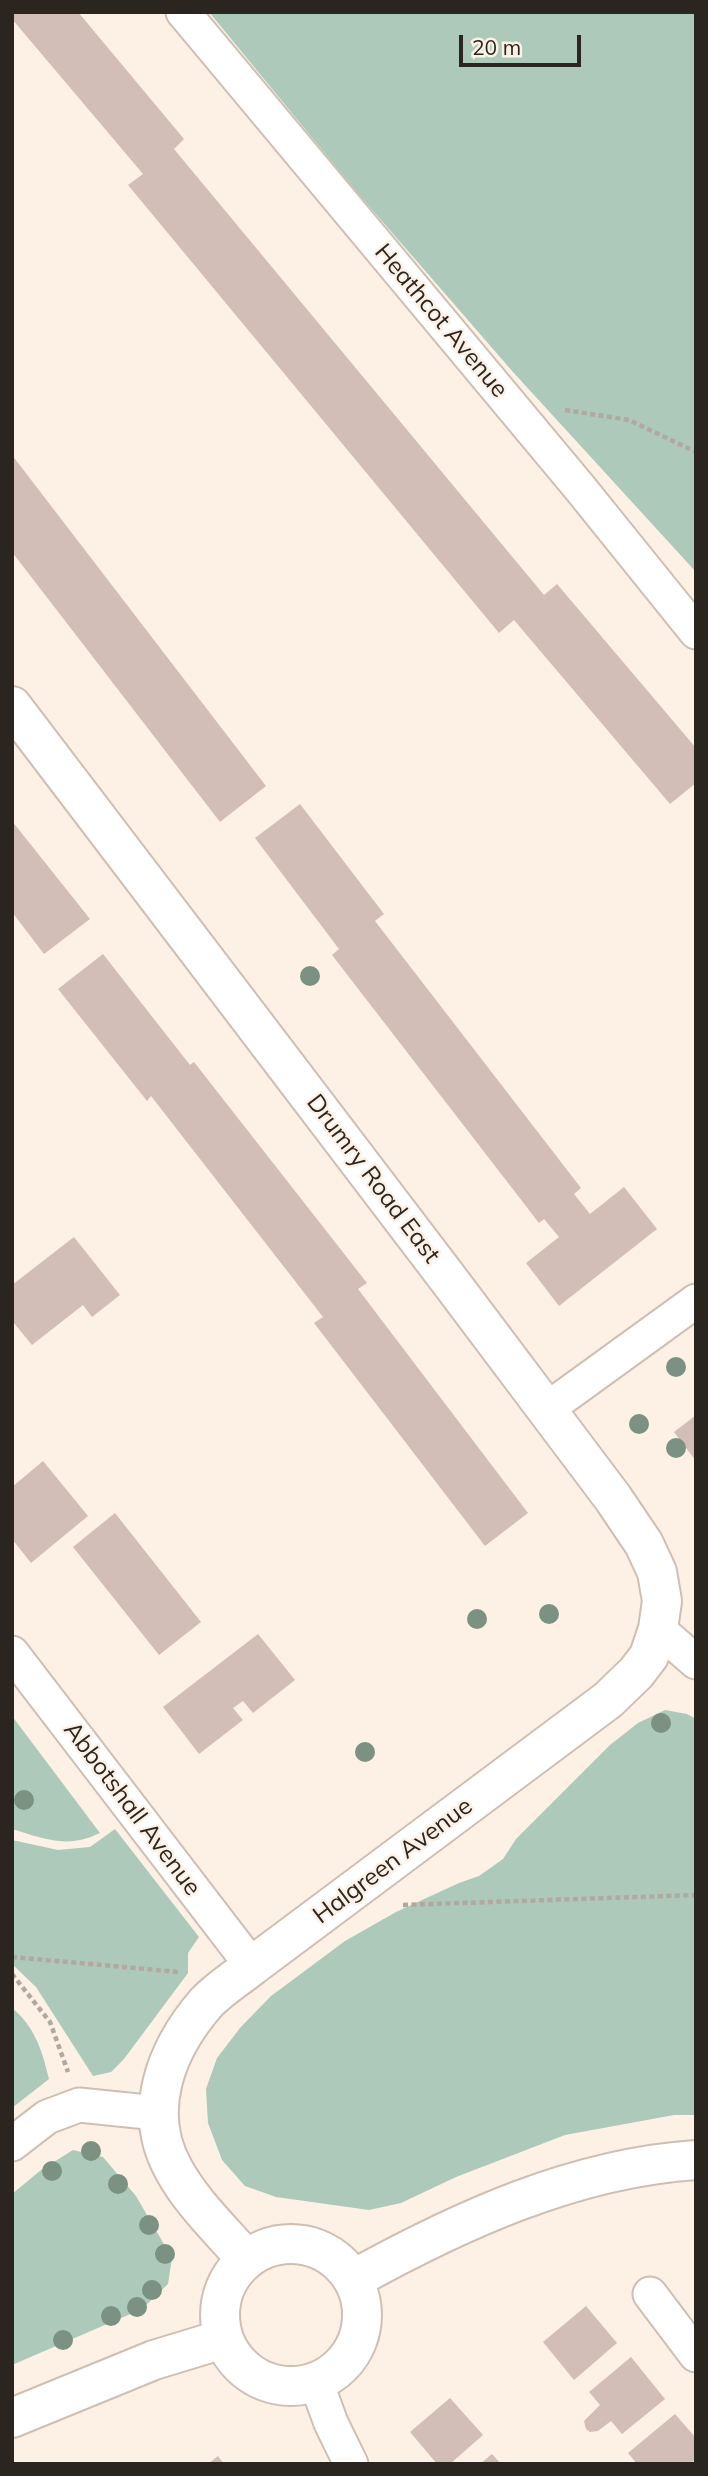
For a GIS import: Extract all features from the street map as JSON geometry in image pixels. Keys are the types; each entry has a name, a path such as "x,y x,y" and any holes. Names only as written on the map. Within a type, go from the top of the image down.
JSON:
{"street":[{"name":"Heathcot Avenue","path":"183,12 580,488 696,632"},
{"name":"Drumry Road East","path":"12,706 547,1409 644,1544 657,1572 662,1601 658,1629"},
{"path":"547,1409 696,1301"},
{"path":"658,1629 696,1662"},
{"name":"Halgreen Avenue","path":"245,2258 195,2201 173,2169 157,2113 162,2080 178,2039 208,2001 252,1966 608,1700 649,1656 658,1629"},
{"name":"Abbotshall Avenue","path":"12,1653 252,1966"},
{"path":"12,2144 47,2117 79,2105 157,2113"},
{"path":"354,2279 448,2230 532,2195 625,2170 696,2160"},
{"path":"273,2244 304,2244 332,2256 354,2279 362,2303 362,2327 354,2351 337,2370 316,2382 288,2387 261,2380 238,2363 223,2339 219,2317 221,2295 230,2274 245,2258 273,2244"},
{"path":"649,2294 696,2355"},
{"path":"12,2418 154,2360 223,2339"},
{"path":"316,2382 331,2423 351,2464"}],"path":[{"path":"629,420 696,452"},
{"path":"399,1905 696,1895"},
{"path":"12,1957 188,1973"},
{"path":"12,1974 50,2022 79,2105"}],"green space":[{"path":"209,12 696,12 696,572 513,372 355,190"},
{"path":"665,1710 687,1714 696,1719 696,2115 674,2115 565,2135 456,2177 401,2203 369,2210 276,2197 245,2186 222,2160 208,2123 206,2089 217,2058 240,2028 271,1996 345,1941 396,1912 479,1876 503,1859 516,1839 610,1745 638,1723"},
{"path":"12,1716 100,1833 77,1841 56,1841 12,1829"},
{"path":"115,1829 199,1937 188,1953 188,1973 124,2059 111,2072 93,2076 36,1987 12,1964 12,1840 58,1850 90,1847"},
{"path":"12,2008 26,2023 36,2040 49,2079 12,2108"},
{"path":"73,2150 103,2157 136,2196 172,2258 168,2284 142,2309 12,2365 12,2194 41,2170"}],"building":[{"path":"12,12 78,12 184,139 174,149 544,595 557,584 696,748 696,783 670,804 514,620 499,633 128,185 143,174 12,19"},
{"path":"12,455 266,786 220,822 12,552"},
{"path":"300,804 384,914 375,921 581,1188 574,1194 590,1214 624,1187 657,1229 559,1306 526,1263 559,1237 544,1219 539,1223 332,955 339,949 255,838"},
{"path":"12,821 90,919 44,954 12,912"},
{"path":"103,954 190,1065 194,1062 367,1283 358,1289 528,1513 485,1546 314,1323 323,1317 151,1096 147,1101 58,989"},
{"path":"74,1237 120,1295 92,1317 83,1305 32,1345 14,1323 12,1324 12,1285"},
{"path":"696,1415 696,1461 674,1432"},
{"path":"43,1461 88,1516 31,1563 12,1539 12,1487"},
{"path":"115,1513 201,1622 159,1655 73,1547"},
{"path":"258,1634 295,1680 253,1713 243,1701 233,1708 243,1720 199,1754 163,1707"},
{"path":"586,2306 617,2343 574,2380 543,2342"},
{"path":"631,2357 665,2399 622,2434 611,2421 598,2431 590,2432 584,2421 600,2405 589,2392"},
{"path":"450,2398 483,2435 450,2464 437,2464 410,2432"},
{"path":"675,2414 696,2438 696,2459 690,2464 637,2464 628,2453"},
{"path":"492,2454 501,2464 480,2464"},
{"path":"218,2456 224,2464 208,2464"}]}
